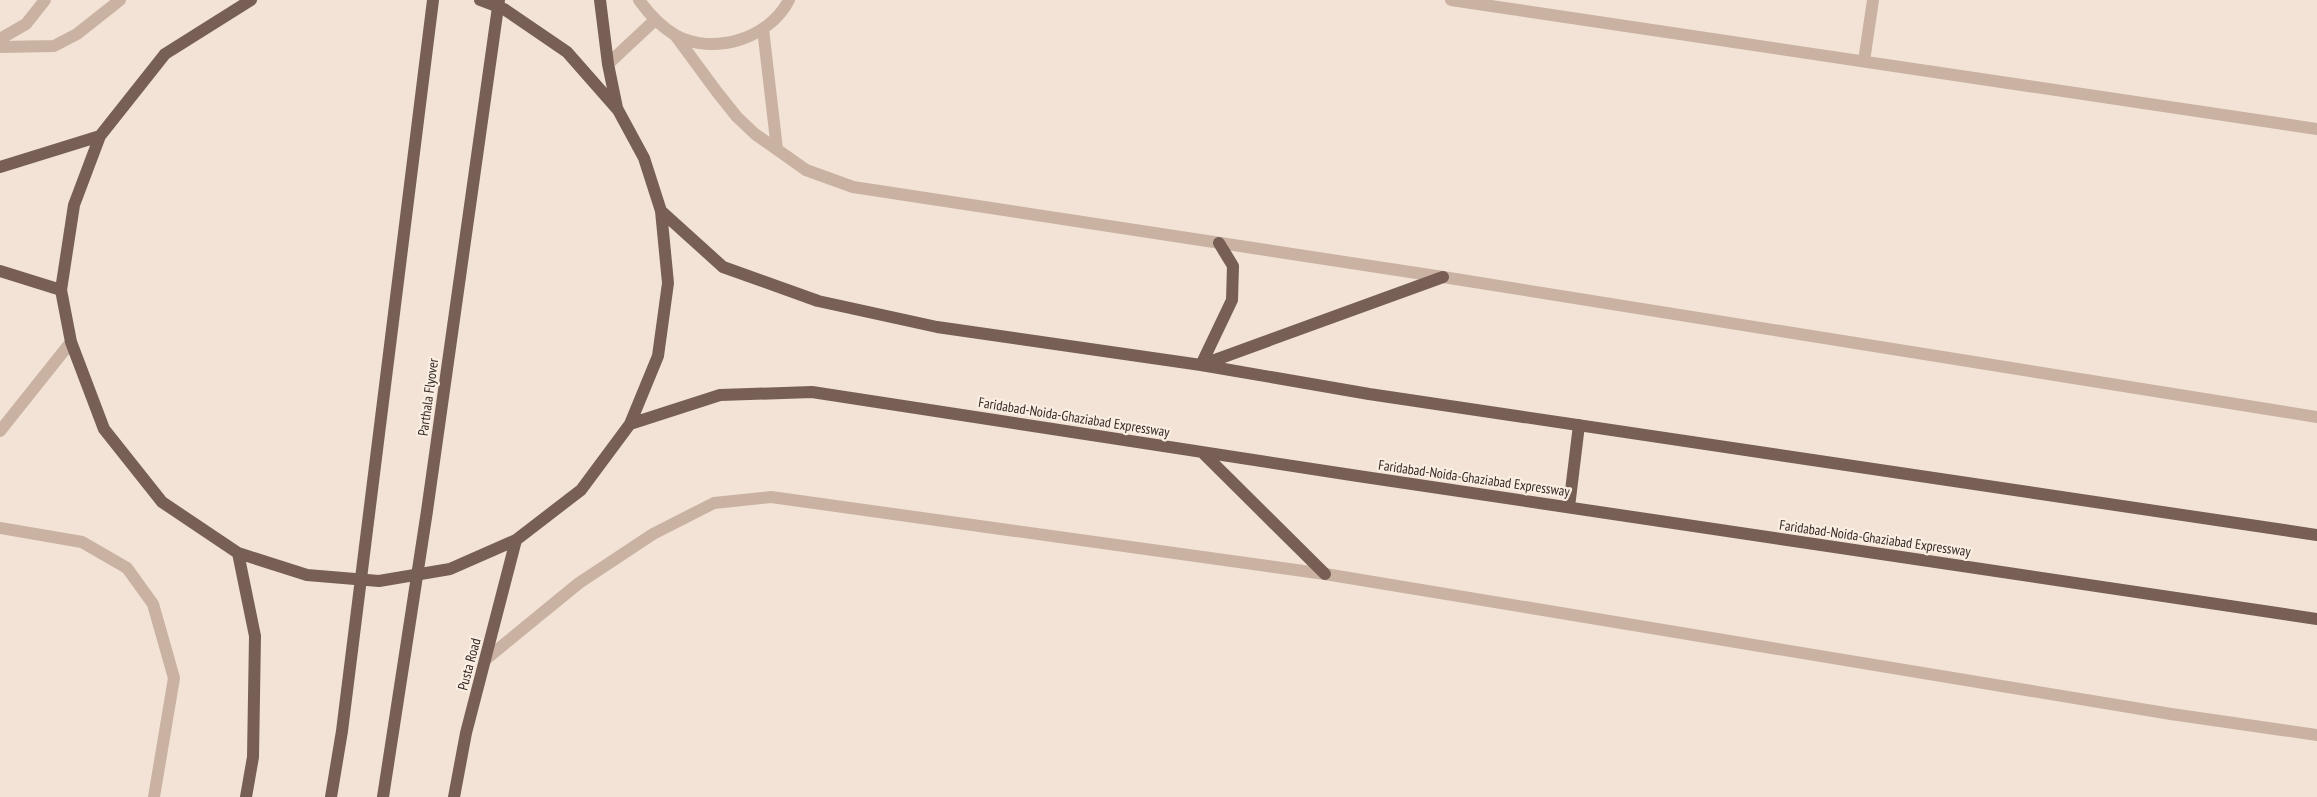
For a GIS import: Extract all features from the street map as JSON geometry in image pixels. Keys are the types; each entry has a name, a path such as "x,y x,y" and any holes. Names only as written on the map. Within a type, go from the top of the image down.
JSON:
{"main road":[{"path":"251,0 165,54 100,136 74,205 61,290 71,342 104,429 162,502 238,553 307,575 379,581 450,569 516,540 581,490 630,424 658,356 668,283 661,211 644,158 618,110 567,52 504,9 480,0"},
{"path":"331,797 342,730 433,0"},
{"name":"Parthala Flyover","path":"383,797 427,511 500,0"},
{"path":"600,0 608,64 618,110"},
{"path":"0,167 100,136"},
{"path":"661,211 723,267 818,301 937,327 1201,365 1369,394 2317,535"},
{"path":"1201,365 1232,300 1233,266 1219,243"},
{"path":"0,271 61,290"},
{"path":"1201,365 1442,277"},
{"name":"Faridabad-Noida-Ghaziabad Expressway","path":"630,424 720,395 812,392 2317,619"},
{"path":"1569,507 1579,425"},
{"path":"1202,452 1325,574"},
{"name":"Pusta Road","path":"454,797 466,733 516,540"},
{"path":"238,553 255,636 253,757 246,797"}],"street":[{"path":"0,39 26,24 45,0"},
{"path":"0,47 54,46 77,34 120,0"},
{"path":"639,0 655,20 675,35 737,117 755,134 806,170 853,187 1442,277 2317,417"},
{"path":"675,35 697,43 720,44 743,40 763,29 785,8 789,0"},
{"path":"1451,0 2317,129"},
{"path":"1864,61 1873,0"},
{"path":"608,64 655,20"},
{"path":"763,29 777,149"},
{"path":"0,431 71,342"},
{"path":"486,659 579,583 670,525 714,503 771,498 1325,574 2171,714 2317,736"},
{"path":"0,528 82,542 127,568 153,604 174,678 154,797"}]}
